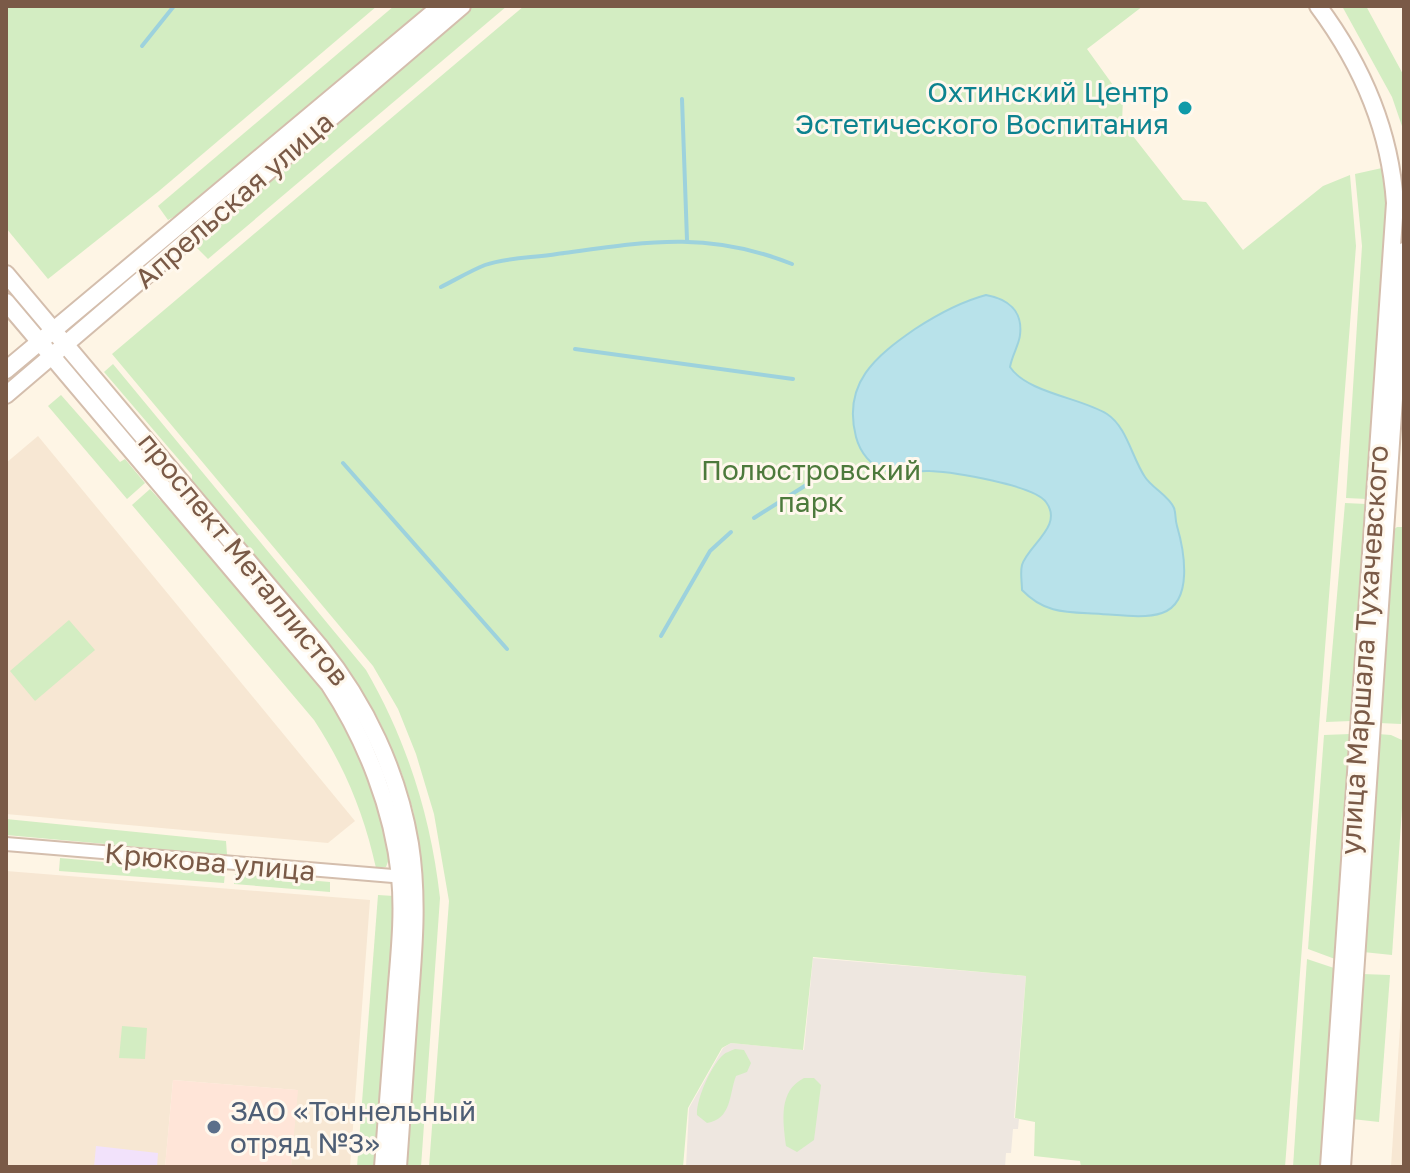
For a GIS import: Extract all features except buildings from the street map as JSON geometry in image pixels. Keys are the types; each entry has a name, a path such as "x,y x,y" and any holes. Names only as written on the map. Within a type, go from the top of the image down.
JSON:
{"street":[{"name":"Апрельская улица","path":"6,370 441,6"},
{"name":"Апрельская улица","path":"6,395 462,6"},
{"name":"улица Маршала Тухачевского","path":"1318,6 1352,58 1374,103 1390,160 1395,203 1329,1167"},
{"path":"1329,6 1360,54 1382,100 1398,150 1404,185"},
{"name":"улица Маршала Тухачевского","path":"1342,1167 1404,251"},
{"name":"проспект Металлистов","path":"6,274 343,675 370,720 403,813 407,878 415,928 398,1167"},
{"name":"проспект Металлистов","path":"6,302 329,684 349,714 378,784 407,878 383,1167"},
{"name":"Крюкова улица","path":"6,844 407,878"}],"shaded area":[{"path":"38,436 355,821 328,843 6,814 6,463"},
{"path":"6,871 370,900 350,1167 291,1167 297,1090 173,1080 165,1167 6,1167"},
{"path":"813,958 1026,976 1014,1118 1019,1119 1018,1129 1013,1129 1011,1153 1006,1153 1005,1167 686,1167 689,1108 723,1048 731,1043 804,1050"},
{"path":"1404,965 1404,1167 1391,1167"},
{"path":"173,1080 298,1090 291,1167 165,1167"},
{"path":"96,1146 158,1153 157,1167 94,1167"}],"green space":[{"path":"6,6 377,6 159,191 48,279 6,228"},
{"path":"394,6 428,6 188,209 168,220 158,206"},
{"path":"473,6 507,6 208,259 195,246 214,224"},
{"name":"Полюстровский парк","path":"524,6 1143,6 1087,49 1123,99 1122,122 1183,200 1206,202 1243,250 1323,186 1350,175 1356,246 1285,1167 1081,1167 1080,1161 1034,1156 1035,1122 1015,1118 1026,976 813,957 803,1050 731,1043 722,1048 688,1108 683,1167 429,1167 449,901 434,814 416,754 398,709 373,666 112,354"},
{"path":"1342,6 1366,6 1404,76 1404,132 1392,97"},
{"path":"1382,168 1387,204 1367,499 1346,498 1362,246 1355,174"},
{"path":"113,364 366,670 405,752 430,838 440,898 421,1167 405,1167 424,900 413,810 402,774 378,718 350,672 192,485 192,475 104,372"},
{"path":"61,395 120,462 125,459 145,483 127,499 48,406"},
{"path":"150,489 160,500 168,503 307,664 341,717 371,788 389,859 386,867 376,868 352,791 314,720 132,505"},
{"path":"1345,503 1366,504 1351,721 1326,722"},
{"path":"1404,527 1401,724 1379,723 1392,531"},
{"path":"69,620 95,650 35,701 10,671"},
{"path":"1350,734 1335,959 1308,949 1324,735"},
{"path":"1378,734 1391,735 1404,741 1392,955 1363,952"},
{"path":"6,819 226,841 227,855 6,835"},
{"path":"60,858 225,873 224,883 59,871"},
{"path":"235,874 330,882 330,892 234,884"},
{"path":"378,895 394,896 394,927 376,1167 357,1167"},
{"path":"1307,959 1334,968 1321,1167 1293,1167"},
{"path":"1362,974 1390,975 1379,1122 1352,1119"},
{"path":"122,1026 147,1028 145,1059 119,1058"},
{"path":"735,1049 744,1050 751,1063 747,1072 736,1076 725,1111 715,1121 707,1123 697,1115 702,1092 718,1060"},
{"path":"804,1078 814,1078 821,1085 814,1140 797,1152 786,1146 784,1108 790,1091"}],"water":[{"path":"986,295 1007,303 1019,319 1019,339 1010,367 1029,383 1096,408 1114,420 1145,477 1174,508 1184,561 1183,587 1172,607 1162,613 1140,616 1079,613 1058,611 1040,604 1022,590 1021,571 1025,558 1051,519 1046,502 1026,490 974,477 930,471 887,471 871,462 860,448 853,418 854,401 866,373 887,350 932,318"}],"waterway":[{"path":"142,46 174,6"},
{"path":"682,99 687,240"},
{"path":"441,287 479,267 502,260 647,243 732,246 792,264"},
{"path":"575,349 793,379"},
{"path":"343,463 507,649"},
{"path":"754,518 811,482"},
{"path":"661,636 710,551 731,532"}],"place":[{"name":"Охтинский Центр Эстетического Воспитания","path":"1185,108"},
{"name":"ЗАО «Тоннельный отряд №3»","path":"214,1127"}]}
